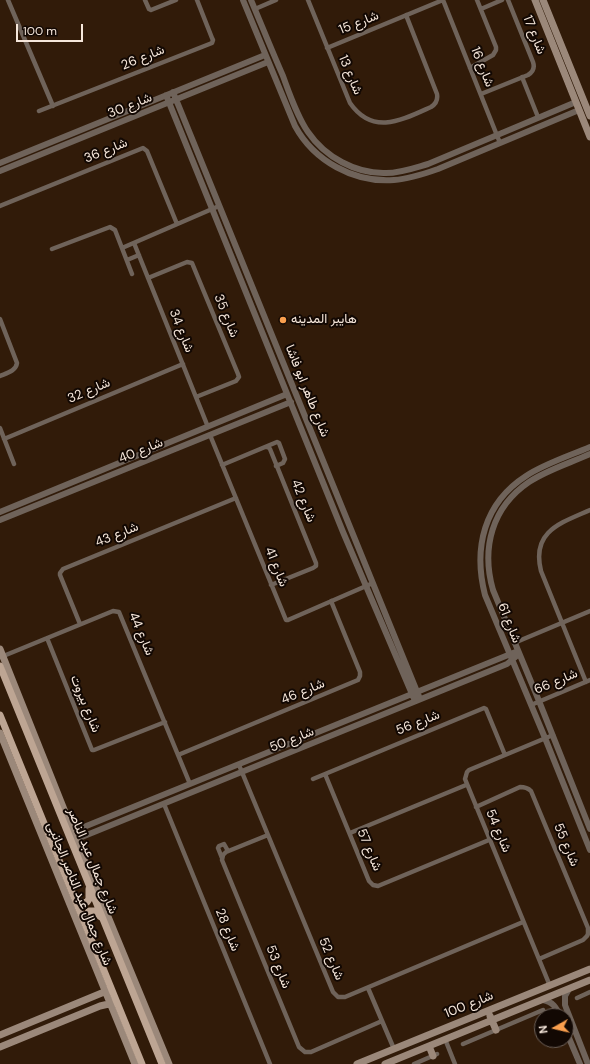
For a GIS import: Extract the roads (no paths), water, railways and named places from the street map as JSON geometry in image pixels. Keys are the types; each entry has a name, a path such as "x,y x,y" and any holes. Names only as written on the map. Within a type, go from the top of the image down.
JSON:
{"main road":[{"path":"534,0 590,137"},
{"path":"543,0 590,116"},
{"name":"شارع جمال عبد الناصر الجانبى","path":"1,654 70,833"},
{"name":"شارع جمال عبد الناصر","path":"0,666 74,841 89,886 133,985 162,1064"},
{"path":"0,715 5,744"},
{"name":"شارع جمال عبد الناصر الجانبى","path":"0,733 49,845 109,990"},
{"name":"شارع جمال عبد الناصر الجانبى","path":"74,841 133,985 169,1064"},
{"path":"49,845 72,892 87,929 135,1064"},
{"path":"72,892 80,902 85,903 89,899 89,886"},
{"path":"87,929 86,916 89,911 94,911 103,918"},
{"name":"شارع 100","path":"357,1064 368,1062 394,1049 590,969"},
{"name":"شارع 100","path":"385,1064 590,980"},
{"path":"1,1034 109,990"},
{"path":"0,1047 100,1006 114,1003"},
{"path":"114,1003 142,1064"},
{"path":"488,1011 496,1030"},
{"path":"429,1046 435,1055"}],"street":[{"path":"8,0 53,106"},
{"path":"145,0 149,9 151,10 176,0"},
{"name":"شارع 26","path":"39,112 212,43 213,40 197,0"},
{"path":"243,0 300,135 308,145 335,167 356,176 370,179 395,180 438,169 579,110"},
{"path":"251,0 301,120 308,132 316,142 335,158 358,169 384,173 406,171 428,164 576,102"},
{"path":"255,9 276,0"},
{"name":"شارع 13","path":"308,0 350,103 357,112 367,119 384,123 396,121 434,105 437,100 437,94 406,16"},
{"name":"شارع 15","path":"327,48 443,0"},
{"name":"شارع 16","path":"443,0 500,143"},
{"path":"470,68 493,55 496,50 477,0"},
{"path":"480,9 502,0"},
{"name":"شارع 17","path":"481,94 530,74 534,68 508,0"},
{"name":"شارع 30","path":"0,163 265,54"},
{"name":"شارع 30","path":"0,172 268,62"},
{"path":"522,77 538,117"},
{"path":"277,82 284,80"},
{"name":"شارع طاهر ابو فاشا","path":"173,92 287,394 366,586 417,700"},
{"name":"شارع طاهر ابو فاشا","path":"166,95 216,208 373,583 414,693"},
{"name":"شارع 36","path":"0,206 143,148 148,151 177,224"},
{"path":"122,248 216,208"},
{"path":"52,249 108,227 112,228 115,230 132,274"},
{"name":"شارع 34","path":"134,243 208,427"},
{"path":"126,260 139,255"},
{"name":"شارع 35","path":"148,278 186,262 192,263 238,374 238,379 236,381 196,397"},
{"path":"0,319 17,361 17,365 14,370 0,376"},
{"name":"شارع 32","path":"4,438 183,364"},
{"name":"شارع 40","path":"0,512 287,394"},
{"name":"شارع 40","path":"0,520 291,402"},
{"path":"0,428 14,464"},
{"name":"شارع 41","path":"210,435 286,620 373,583"},
{"path":"222,465 276,442 279,444 285,459 283,463 276,466"},
{"name":"شارع 42","path":"265,447 269,448 316,564 313,568 271,585"},
{"name":"شارع 61","path":"590,447 546,469 521,488 510,499 500,512 496,521 490,538 488,555 490,582 590,829"},
{"name":"شارع 61","path":"590,454 546,469 535,470 508,490 500,499 490,515 485,527 480,566 485,595 590,850"},
{"name":"شارع 43","path":"80,624 60,575 63,569 236,498"},
{"path":"588,681 540,571 539,563 542,541 551,530 557,525 590,510"},
{"name":"شارع 46","path":"178,756 358,680 360,672 331,601"},
{"name":"شارع 44","path":"1,654 47,638 114,611 118,611 121,614 190,784"},
{"path":"514,643 590,611"},
{"name":"شارع بيروت","path":"47,638 92,750 165,722"},
{"name":"شارع 50","path":"70,833 414,693 511,657 518,652"},
{"name":"شارع 50","path":"74,841 507,664 511,657"},
{"name":"شارع 66","path":"531,704 588,681"},
{"name":"شارع 56","path":"313,779 484,708 486,709 504,755"},
{"path":"350,833 466,785 465,776 469,770 553,735"},
{"name":"شارع 52","path":"239,764 335,994 340,998 368,988 523,922"},
{"name":"شارع 57","path":"325,774 369,881 375,886 489,840"},
{"name":"شارع 54","path":"466,785 550,986"},
{"name":"شارع 55","path":"476,807 520,787 526,787 531,791 583,914 589,931 585,938 538,959"},
{"name":"شارع 28","path":"164,804 270,1064"},
{"path":"222,860 223,855 228,851 268,835"},
{"path":"222,860 218,846 225,844 228,851"},
{"name":"شارع 53","path":"222,860 300,1049 305,1052 311,1052 382,1021"},
{"path":"368,988 394,1049"},
{"path":"565,1008 564,999 569,989"},
{"path":"577,998 590,992"},
{"path":"543,1000 551,1002 557,1008"},
{"path":"463,1044 534,1014"},
{"path":"574,1030 588,1064"},
{"path":"445,1039 455,1064"},
{"path":"573,1048 580,1064"},
{"path":"414,1064 435,1055"}],"place":[{"name":"هايبر المدينه","path":"283,320"}]}
